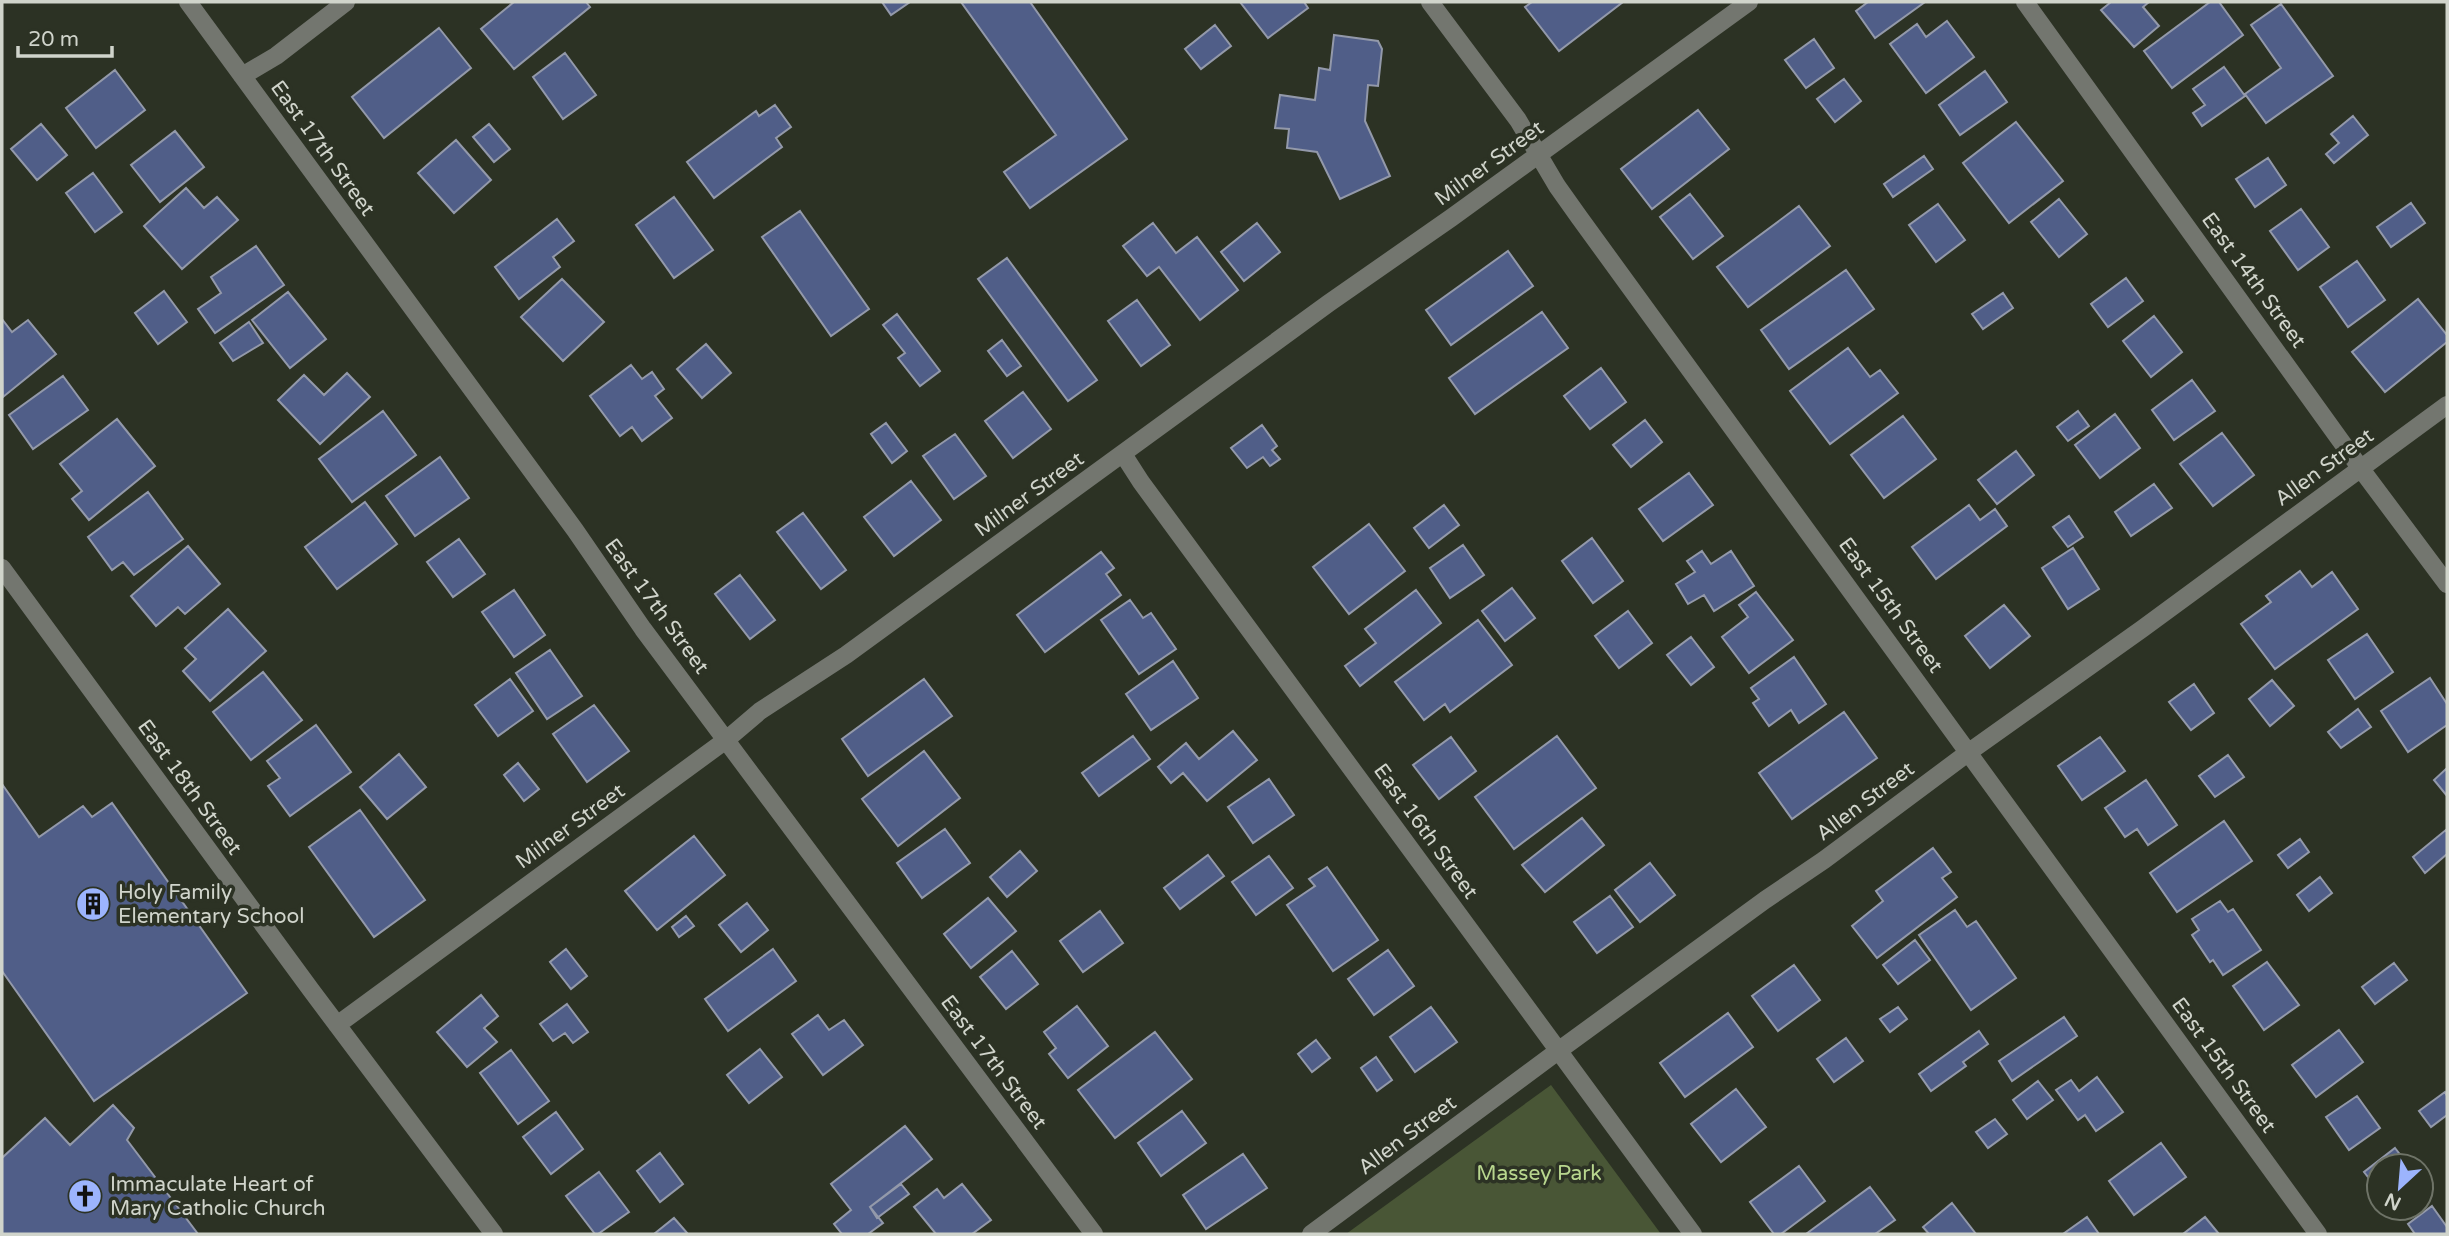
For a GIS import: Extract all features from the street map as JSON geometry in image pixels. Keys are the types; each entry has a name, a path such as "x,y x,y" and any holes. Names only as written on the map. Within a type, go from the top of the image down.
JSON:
{"street":[{"name":"East 17th Street","path":"188,2 575,530 643,629 1094,1234"},
{"path":"242,76 275,56 346,2"},
{"name":"East 15th Street","path":"1430,2 1518,120 1572,207 2318,1234"},
{"name":"Milner Street","path":"337,1025 726,740 760,711 846,655 1329,303 1749,2"},
{"name":"East 14th Street","path":"2025,2 2361,469 2447,584"},
{"name":"Allen Street","path":"1311,1234 1558,1051 2447,405"},
{"name":"East 16th Street","path":"1123,454 1693,1234"},
{"name":"East 18th Street","path":"2,568 494,1234"}],"green space":[{"name":"Massey Park","path":"1551,1085 1661,1234 1346,1234"}],"building":[{"path":"514,2 586,2 590,7 514,69 481,29"},
{"path":"882,2 910,2 891,15"},
{"path":"961,2 1030,2 1127,139 1030,208 1004,172 1056,135"},
{"path":"1240,2 1304,2 1308,8 1268,38"},
{"path":"1532,2 1623,2 1559,51 1525,7"},
{"path":"1868,2 1925,2 1875,38 1856,11"},
{"path":"2111,2 2149,2 2143,7 2159,26 2134,47 2101,10"},
{"path":"2210,2 2219,2 2243,35 2172,88 2144,51"},
{"path":"2281,4 2333,76 2266,123 2245,94 2281,68 2251,25"},
{"path":"1947,21 1974,57 1926,93 1890,44 1917,24 1926,37"},
{"path":"1215,25 1231,46 1201,69 1185,49"},
{"path":"439,28 471,68 384,138 352,97"},
{"path":"1334,35 1378,41 1382,49 1378,86 1368,85 1365,121 1390,176 1340,199 1317,152 1287,148 1289,129 1275,128 1280,95 1315,100 1319,68 1330,70"},
{"path":"1814,39 1834,68 1806,88 1785,60"},
{"path":"565,53 596,95 563,119 533,77"},
{"path":"2224,67 2245,96 2202,126 2193,113 2205,105 2193,89"},
{"path":"115,70 145,110 96,148 66,108"},
{"path":"1985,71 2007,102 1960,135 1939,105"},
{"path":"1844,79 1861,101 1835,122 1817,99"},
{"path":"775,105 791,127 776,138 782,147 714,198 687,162 756,111 759,116"},
{"path":"1698,110 1729,149 1652,209 1621,169"},
{"path":"2353,116 2368,135 2334,163 2326,154 2339,143 2331,134"},
{"path":"2016,122 2063,181 2009,223 1963,163"},
{"path":"41,124 67,155 37,180 11,149"},
{"path":"489,124 510,149 494,162 473,137"},
{"path":"175,131 204,167 160,202 131,165"},
{"path":"456,140 491,180 454,213 418,173"},
{"path":"1924,156 1933,169 1893,197 1884,184"},
{"path":"2268,158 2286,185 2255,207 2236,179"},
{"path":"93,173 122,212 95,232 66,193"},
{"path":"186,188 204,208 217,197 238,220 182,269 144,226"},
{"path":"1690,194 1723,236 1693,259 1660,217"},
{"path":"674,197 713,250 674,278 636,225"},
{"path":"2059,199 2087,234 2059,257 2031,222"},
{"path":"2411,203 2425,223 2391,247 2377,227"},
{"path":"1938,204 1965,240 1936,262 1909,225"},
{"path":"1799,206 1830,246 1748,307 1717,267"},
{"path":"2301,209 2329,247 2298,270 2270,231"},
{"path":"800,211 869,309 831,336 762,237"},
{"path":"557,219 574,241 553,257 560,267 519,299 495,267"},
{"path":"1153,223 1176,253 1197,237 1238,290 1200,320 1159,267 1147,276 1123,246"},
{"path":"1257,223 1280,252 1244,281 1221,252"},
{"path":"256,246 284,285 215,333 198,309 221,293 211,277"},
{"path":"1508,251 1533,286 1451,345 1426,310"},
{"path":"1007,258 1097,380 1068,401 978,279"},
{"path":"2357,261 2385,300 2348,327 2320,287"},
{"path":"1846,270 1874,309 1789,369 1761,330"},
{"path":"2126,278 2143,301 2108,327 2091,304"},
{"path":"562,279 604,322 563,361 521,317"},
{"path":"164,291 187,322 158,344 135,313"},
{"path":"288,292 326,339 290,368 252,320"},
{"path":"2003,293 2013,308 1983,329 1972,314"},
{"path":"2418,299 2447,335 2447,342 2385,392 2352,352"},
{"path":"1137,300 1170,345 1141,366 1108,321"},
{"path":"1542,312 1568,348 1475,414 1449,378"},
{"path":"897,314 940,371 920,386 898,358 905,353 883,325"},
{"path":"2154,316 2182,352 2151,377 2123,341"},
{"path":"2,319 12,332 28,320 56,354 3,397"},
{"path":"249,322 263,343 233,361 220,343"},
{"path":"1002,340 1021,366 1007,376 988,351"},
{"path":"706,344 731,373 702,398 677,369"},
{"path":"1848,348 1870,377 1880,370 1898,393 1830,444 1790,391"},
{"path":"631,365 642,379 652,372 664,389 655,396 672,418 642,441 632,427 620,436 590,396"},
{"path":"1601,368 1626,402 1590,429 1564,396"},
{"path":"347,373 370,397 320,444 278,400 304,375 324,395"},
{"path":"63,376 88,410 33,449 9,415"},
{"path":"2192,380 2215,411 2174,440 2152,410"},
{"path":"1023,392 1051,429 1013,458 985,421"},
{"path":"383,411 416,455 352,502 319,459"},
{"path":"2078,411 2089,426 2068,441 2057,427"},
{"path":"2115,414 2140,448 2100,478 2075,445"},
{"path":"1903,416 1936,459 1884,498 1851,455"},
{"path":"117,419 155,466 89,520 72,499 82,491 60,464"},
{"path":"1645,420 1662,442 1631,467 1613,445"},
{"path":"886,423 907,451 892,463 871,434"},
{"path":"1262,425 1277,446 1272,450 1280,459 1270,466 1263,457 1247,468 1231,448"},
{"path":"2222,433 2254,475 2213,506 2180,464"},
{"path":"955,434 986,476 954,499 923,456"},
{"path":"2016,451 2034,475 1997,504 1978,480"},
{"path":"440,457 469,498 415,536 386,496"},
{"path":"1689,473 1713,505 1663,541 1639,509"},
{"path":"911,481 941,520 894,556 864,517"},
{"path":"2154,484 2172,508 2131,536 2115,512"},
{"path":"148,492 183,539 134,575 123,562 112,570 88,537"},
{"path":"365,502 397,544 337,589 305,547"},
{"path":"1444,505 1459,525 1429,548 1414,528"},
{"path":"1969,505 1980,520 1995,509 2007,526 1936,579 1912,547"},
{"path":"803,513 846,570 821,589 777,532"},
{"path":"2069,516 2083,537 2068,547 2053,527"},
{"path":"1369,524 1405,571 1349,614 1313,567"},
{"path":"1592,538 1623,581 1593,603 1562,561"},
{"path":"459,539 485,574 453,597 427,562"},
{"path":"1463,545 1484,575 1450,598 1430,568"},
{"path":"188,546 220,584 185,614 178,607 156,626 131,596"},
{"path":"2073,548 2099,589 2068,609 2042,568"},
{"path":"1702,551 1711,564 1731,551 1754,586 1714,611 1704,595 1688,604 1676,584 1695,572 1687,561"},
{"path":"1101,552 1114,568 1106,574 1121,595 1045,652 1017,615"},
{"path":"2300,571 2312,587 2332,572 2358,609 2275,669 2241,624 2271,602 2266,596"},
{"path":"740,575 775,620 750,639 715,594"},
{"path":"1512,588 1535,618 1505,641 1482,611"},
{"path":"514,590 545,635 514,657 482,612"},
{"path":"1416,590 1441,623 1360,686 1345,666 1376,643 1365,629"},
{"path":"1756,592 1793,640 1749,673 1722,637 1748,617 1739,605"},
{"path":"1130,600 1143,618 1151,613 1176,649 1139,674 1101,620"},
{"path":"2004,605 2030,636 1990,668 1965,636"},
{"path":"228,609 266,651 210,701 183,671 196,659 185,648"},
{"path":"1628,611 1652,643 1619,668 1595,636"},
{"path":"1478,620 1512,665 1450,712 1445,704 1424,720 1395,682"},
{"path":"2367,634 2393,672 2355,699 2328,660"},
{"path":"1691,637 1714,667 1691,685 1667,655"},
{"path":"550,650 582,696 547,719 516,673"},
{"path":"1794,657 1826,704 1799,723 1791,710 1769,726 1753,703 1759,699 1751,688"},
{"path":"1173,661 1198,698 1151,730 1126,694"},
{"path":"263,672 302,720 251,760 213,712"},
{"path":"2430,678 2447,704 2447,725 2408,752 2381,711"},
{"path":"510,679 533,711 498,736 475,705"},
{"path":"924,679 952,716 868,776 842,739"},
{"path":"2272,680 2294,706 2270,726 2249,699"},
{"path":"2194,684 2214,713 2191,730 2169,702"},
{"path":"594,705 629,751 587,782 553,734"},
{"path":"2358,709 2371,727 2341,748 2328,732"},
{"path":"1844,712 1877,758 1792,819 1759,773"},
{"path":"316,725 351,772 290,816 268,786 280,778 267,761"},
{"path":"1233,731 1257,760 1207,801 1183,773 1171,783 1158,767 1186,743 1199,759"},
{"path":"1133,736 1150,759 1099,796 1082,773"},
{"path":"1557,736 1596,788 1514,849 1475,797"},
{"path":"1451,737 1476,771 1439,799 1413,765"},
{"path":"2100,737 2125,771 2082,800 2058,766"},
{"path":"924,751 960,798 898,846 862,799"},
{"path":"399,754 426,787 387,819 360,787"},
{"path":"2228,755 2244,777 2215,797 2199,776"},
{"path":"518,763 539,789 524,801 504,775"},
{"path":"2447,768 2447,796 2434,780"},
{"path":"1269,779 1294,815 1253,843 1228,807"},
{"path":"2146,780 2177,825 2148,845 2137,829 2125,837 2105,808"},
{"name":"Holy Family Elementary School","path":"2,784 39,837 83,806 92,817 112,803 247,993 94,1101 2,971"},
{"path":"360,810 425,900 374,937 309,847"},
{"path":"1582,818 1604,845 1545,892 1522,865"},
{"path":"2224,821 2252,861 2177,912 2150,873"},
{"path":"945,829 970,863 922,898 897,863"},
{"path":"2447,829 2447,854 2425,873 2413,857"},
{"path":"694,836 725,875 657,930 625,891"},
{"path":"2300,839 2309,852 2288,868 2278,855"},
{"path":"1933,848 1951,872 1942,878 1957,897 1877,958 1852,926 1883,901 1876,891"},
{"path":"1020,851 1037,871 1007,897 990,877"},
{"path":"1208,855 1224,876 1180,909 1164,888"},
{"path":"1269,856 1293,888 1256,915 1232,882"},
{"path":"1650,863 1675,895 1640,922 1615,890"},
{"path":"1327,867 1378,940 1333,971 1287,905 1315,886 1309,879"},
{"path":"2320,877 2332,893 2309,911 2297,895"},
{"path":"1610,896 1633,927 1597,953 1574,922"},
{"path":"988,898 1016,931 971,968 944,934"},
{"path":"2220,901 2228,912 2233,909 2261,950 2223,975 2213,960 2210,962 2192,935 2199,930 2192,919"},
{"path":"747,903 768,930 741,952 719,925"},
{"path":"1955,910 1967,927 1976,921 2016,978 1971,1010 1919,935"},
{"path":"1100,911 1123,943 1083,972 1060,941"},
{"path":"686,916 694,926 679,937 672,927"},
{"path":"1915,940 1930,960 1898,984 1883,965"},
{"path":"566,949 587,976 571,989 550,962"},
{"path":"773,949 796,981 728,1031 705,999"},
{"path":"1388,950 1414,986 1374,1015 1348,979"},
{"path":"1012,951 1038,984 1006,1009 980,977"},
{"path":"2267,962 2299,1005 2264,1030 2233,986"},
{"path":"2394,963 2407,980 2375,1004 2362,987"},
{"path":"1794,965 1820,1000 1778,1031 1752,996"},
{"path":"481,995 498,1016 484,1028 497,1042 467,1067 437,1032"},
{"path":"567,1004 588,1032 573,1043 565,1033 553,1041 540,1024"},
{"path":"1077,1006 1108,1046 1068,1078 1049,1054 1056,1048 1044,1032"},
{"path":"1431,1007 1457,1042 1415,1072 1390,1037"},
{"path":"1898,1007 1907,1019 1890,1032 1880,1019"},
{"path":"1728,1013 1753,1047 1685,1097 1660,1063"},
{"path":"818,1015 829,1030 844,1020 863,1045 823,1075 792,1034"},
{"path":"2064,1017 2077,1036 2012,1081 1999,1061"},
{"path":"2339,1030 2363,1062 2316,1097 2292,1065"},
{"path":"1979,1031 1988,1044 1963,1062 1966,1066 1931,1091 1919,1074"},
{"path":"1155,1032 1192,1079 1115,1138 1078,1090"},
{"path":"1846,1038 1863,1061 1834,1082 1817,1059"},
{"path":"1316,1040 1330,1058 1312,1072 1298,1054"},
{"path":"760,1049 782,1077 749,1103 727,1075"},
{"path":"511,1050 549,1101 518,1124 480,1073"},
{"path":"1376,1057 1392,1080 1377,1091 1361,1068"},
{"path":"2097,1077 2123,1112 2096,1131 2085,1115 2078,1120 2056,1090 2071,1080 2079,1091"},
{"path":"2038,1081 2053,1100 2027,1119 2013,1100"},
{"path":"1736,1089 1766,1127 1721,1162 1691,1124"},
{"path":"2445,1092 2447,1115 2431,1127 2419,1111"},
{"path":"2357,1096 2380,1128 2349,1150 2326,1117"},
{"name":"Immaculate Heart of Mary Catholic Church","path":"113,1105 134,1128 127,1140 198,1234 2,1234 2,1158 45,1118 70,1145"},
{"path":"1182,1111 1206,1143 1161,1176 1138,1143"},
{"path":"556,1112 583,1149 551,1174 523,1137"},
{"path":"1995,1119 2007,1134 1988,1148 1976,1132"},
{"path":"905,1126 932,1159 870,1207 883,1223 868,1234 842,1234 834,1224 851,1210 831,1184"},
{"path":"2161,1143 2186,1177 2134,1215 2109,1181"},
{"path":"660,1153 683,1184 660,1202 637,1171"},
{"path":"1243,1154 1267,1188 1206,1229 1183,1195"},
{"path":"1799,1166 1825,1201 1781,1234 1774,1234 1750,1202"},
{"path":"599,1172 629,1212 595,1234 566,1196"},
{"path":"901,1184 909,1194 877,1218 870,1207"},
{"path":"962,1184 991,1220 972,1234 936,1234 914,1207 937,1189 944,1198"},
{"path":"1870,1187 1895,1220 1875,1234 1806,1234"},
{"path":"1952,1203 1976,1234 1929,1234 1923,1227"},
{"path":"2435,1210 2447,1227 2447,1234 2415,1234 2408,1224 2435,1222"},
{"path":"2087,1217 2099,1234 2063,1234"},
{"path":"2205,1217 2219,1234 2183,1234"},
{"path":"674,1218 688,1234 654,1234"}],"place":[{"name":"Holy Family Elementary School","path":"93,904"},
{"name":"Immaculate Heart of Mary Catholic Church","path":"85,1196"}]}
